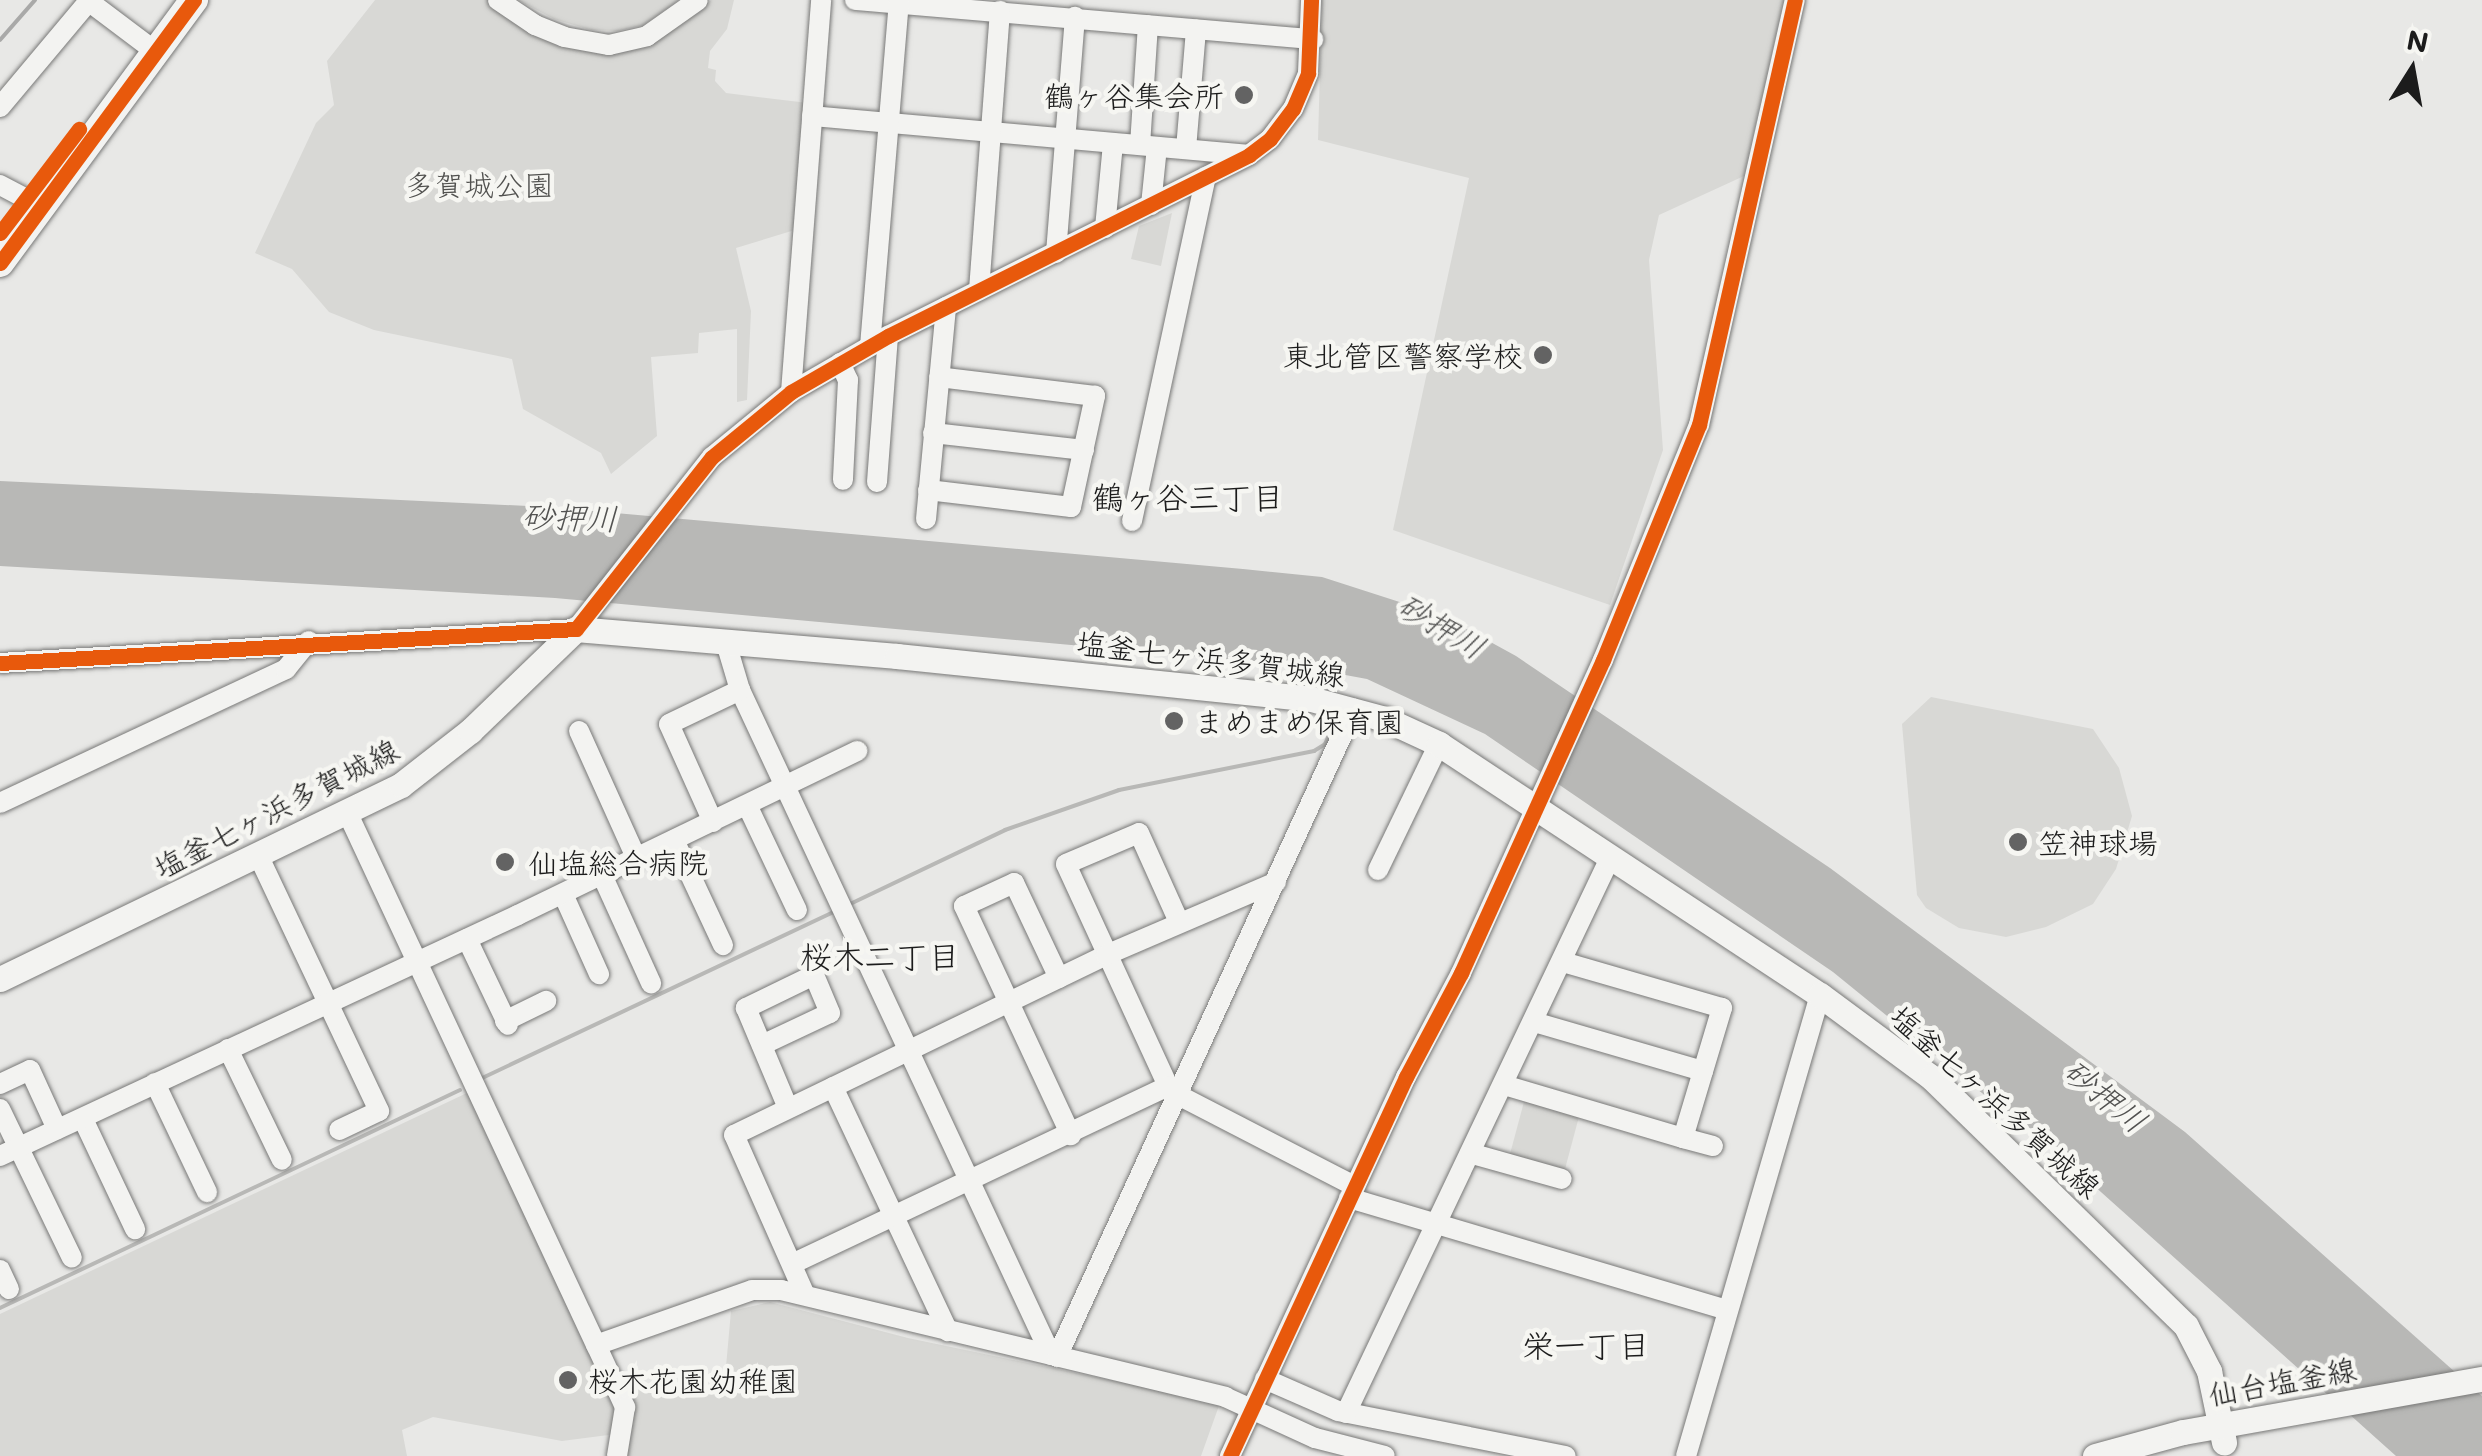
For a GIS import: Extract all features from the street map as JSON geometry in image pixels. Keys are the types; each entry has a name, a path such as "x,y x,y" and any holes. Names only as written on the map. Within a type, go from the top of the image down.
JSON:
{"highway":[{"path":"150,48 175,0"},
{"path":"0,263 35,202 150,48 194,0"},
{"path":"0,233 35,202"}],"main road":[{"name":"塩釜七ヶ浜多賀城線","path":"0,979 348,814 401,785 446,752 576,630 1266,692 1354,709 1439,744 1540,798 1610,858 1820,994 1931,1077 2163,1301 2198,1348 2222,1433"},
{"name":"仙台塩釜線","path":"2332,1414 2482,1379"},
{"name":"仙台塩釜線","path":"2095,1456 2332,1414 2482,1395"},
{"name":"仙台塩釜線","path":"2159,1456 2222,1433"}],"street":[{"path":"498,0 534,25 609,45 647,36 698,0"},
{"path":"791,392 820,0"},
{"path":"855,0 1313,39"},
{"path":"0,663 308,642 576,630 729,439 791,392 879,341 1152,205 1248,155 1270,139 1292,109 1308,74 1313,39 1312,0"},
{"path":"1230,1456 1352,1192 1461,973 1589,690 1699,425 1795,0"},
{"path":"0,107 88,1 150,48"},
{"path":"878,482 888,123 887,2"},
{"path":"979,290 1000,11"},
{"path":"1056,252 1075,17"},
{"path":"1148,26 1152,205"},
{"path":"1186,149 1196,29"},
{"path":"812,116 1248,155"},
{"path":"1104,228 1113,143"},
{"path":"1132,521 1206,177"},
{"path":"0,185 35,202"},
{"path":"926,519 946,307"},
{"path":"840,364 848,380 843,480"},
{"path":"928,490 1071,507 1095,396 939,378"},
{"path":"933,433 1084,450"},
{"path":"0,802 286,669 308,642"},
{"path":"726,643 740,690 1054,1356"},
{"path":"713,822 669,724 740,690"},
{"path":"1054,1356 1354,709"},
{"path":"579,731 636,857"},
{"path":"1378,870 1439,744"},
{"path":"9,1152 467,940 857,751"},
{"path":"748,806 796,910"},
{"path":"348,814 625,1407 617,1456"},
{"path":"1179,922 1139,833 1066,864 1106,956 1175,1090 1352,1192 1436,1226 1728,1310"},
{"path":"674,840 723,946"},
{"path":"259,857 379,1111 339,1130"},
{"path":"1346,1413 1473,1154 1610,858"},
{"path":"602,874 651,983"},
{"path":"805,1295 734,1135 1106,956 1276,882"},
{"path":"1059,978 1014,883 964,906 1071,1134"},
{"path":"563,894 598,974"},
{"path":"467,940 507,1023 546,1001"},
{"path":"1563,962 1722,1008 1683,1138"},
{"path":"1686,1456 1820,994"},
{"path":"1534,1022 1703,1071"},
{"path":"762,1045 788,1108"},
{"path":"228,1049 282,1160"},
{"path":"0,1084 30,1070 58,1129"},
{"path":"155,1084 208,1192"},
{"path":"1504,1085 1713,1146"},
{"path":"834,1087 948,1331"},
{"path":"794,1263 1175,1090"},
{"path":"0,1109 9,1152 72,1258"},
{"path":"83,1119 135,1229"},
{"path":"1473,1154 1562,1179"},
{"path":"596,1344 752,1290 805,1295 1225,1397 1316,1438 1375,1455"},
{"path":"1264,1379 1346,1413 1566,1456"}],"shaded area":[{"name":"多賀城公園","path":"375,0 490,0 587,49 694,13 711,0 734,0 727,29 710,51 708,68 716,70 715,81 726,93 808,103 798,229 736,248 751,311 747,400 737,402 737,329 699,333 698,353 651,357 657,436 611,474 601,453 523,409 512,359 374,330 329,312 292,269 255,253 316,123 334,105 327,61"},
{"path":"518,0 679,0 644,25 618,31 591,30 554,19"},
{"name":"東北管区警察学校","path":"1322,0 1784,0 1744,176 1659,215 1649,260 1663,450 1610,605 1393,530 1469,178 1318,140"},
{"path":"1172,213 1161,266 1131,259 1139,226"},
{"name":"笠神球場","path":"1931,697 2093,729 2119,768 2132,816 2116,869 2093,904 2046,927 2006,937 1959,928 1926,908 1917,895 1902,724"},
{"path":"469,1092 618,1406 616,1434 562,1441 433,1417 402,1430 407,1456 0,1456 0,1314"},
{"path":"1525,1098 1580,1113 1565,1171 1509,1156"},
{"path":"770,1302 908,1338 1220,1403 1201,1456 622,1456 628,1399 641,1383 724,1389 731,1311"}],"water":[{"name":"砂押川","path":"0,481 548,507 1243,569 1322,577 1443,616 1516,656 1830,868 2185,1132 2482,1396 2482,1456 2396,1456 2073,1167 1833,972 1485,734 1367,679 1291,665 555,598 0,566"}],"waterway":[{"path":"848,905 1005,830 1119,790 1314,751 1325,744 1335,722"},
{"path":"478,1080 835,911"},
{"path":"0,1308 460,1090"}],"railway":[{"path":"0,40 35,0"}],"cycle path":[{"path":"0,263 194,0"},
{"path":"0,663 576,629 712,457 791,392 888,336 1249,155 1270,139 1293,109 1308,73 1311,0"},
{"path":"1230,1456 1406,1077 1461,973 1603,660 1699,425 1795,0"},
{"path":"0,233 79,129"}],"place":[{"name":"鶴ヶ谷集会所","path":"1244,95"},
{"name":"東北管区警察学校","path":"1543,355"},
{"name":"まめまめ保育園","path":"1174,721"},
{"name":"笠神球場","path":"2018,842"},
{"name":"仙塩総合病院","path":"505,862"},
{"name":"桜木花園幼稚園","path":"568,1380"}],"district":[{"name":"鶴ヶ谷三丁目","path":"1188,496"},
{"name":"桜木二丁目","path":"880,955"},
{"name":"栄一丁目","path":"1586,1344"}]}
